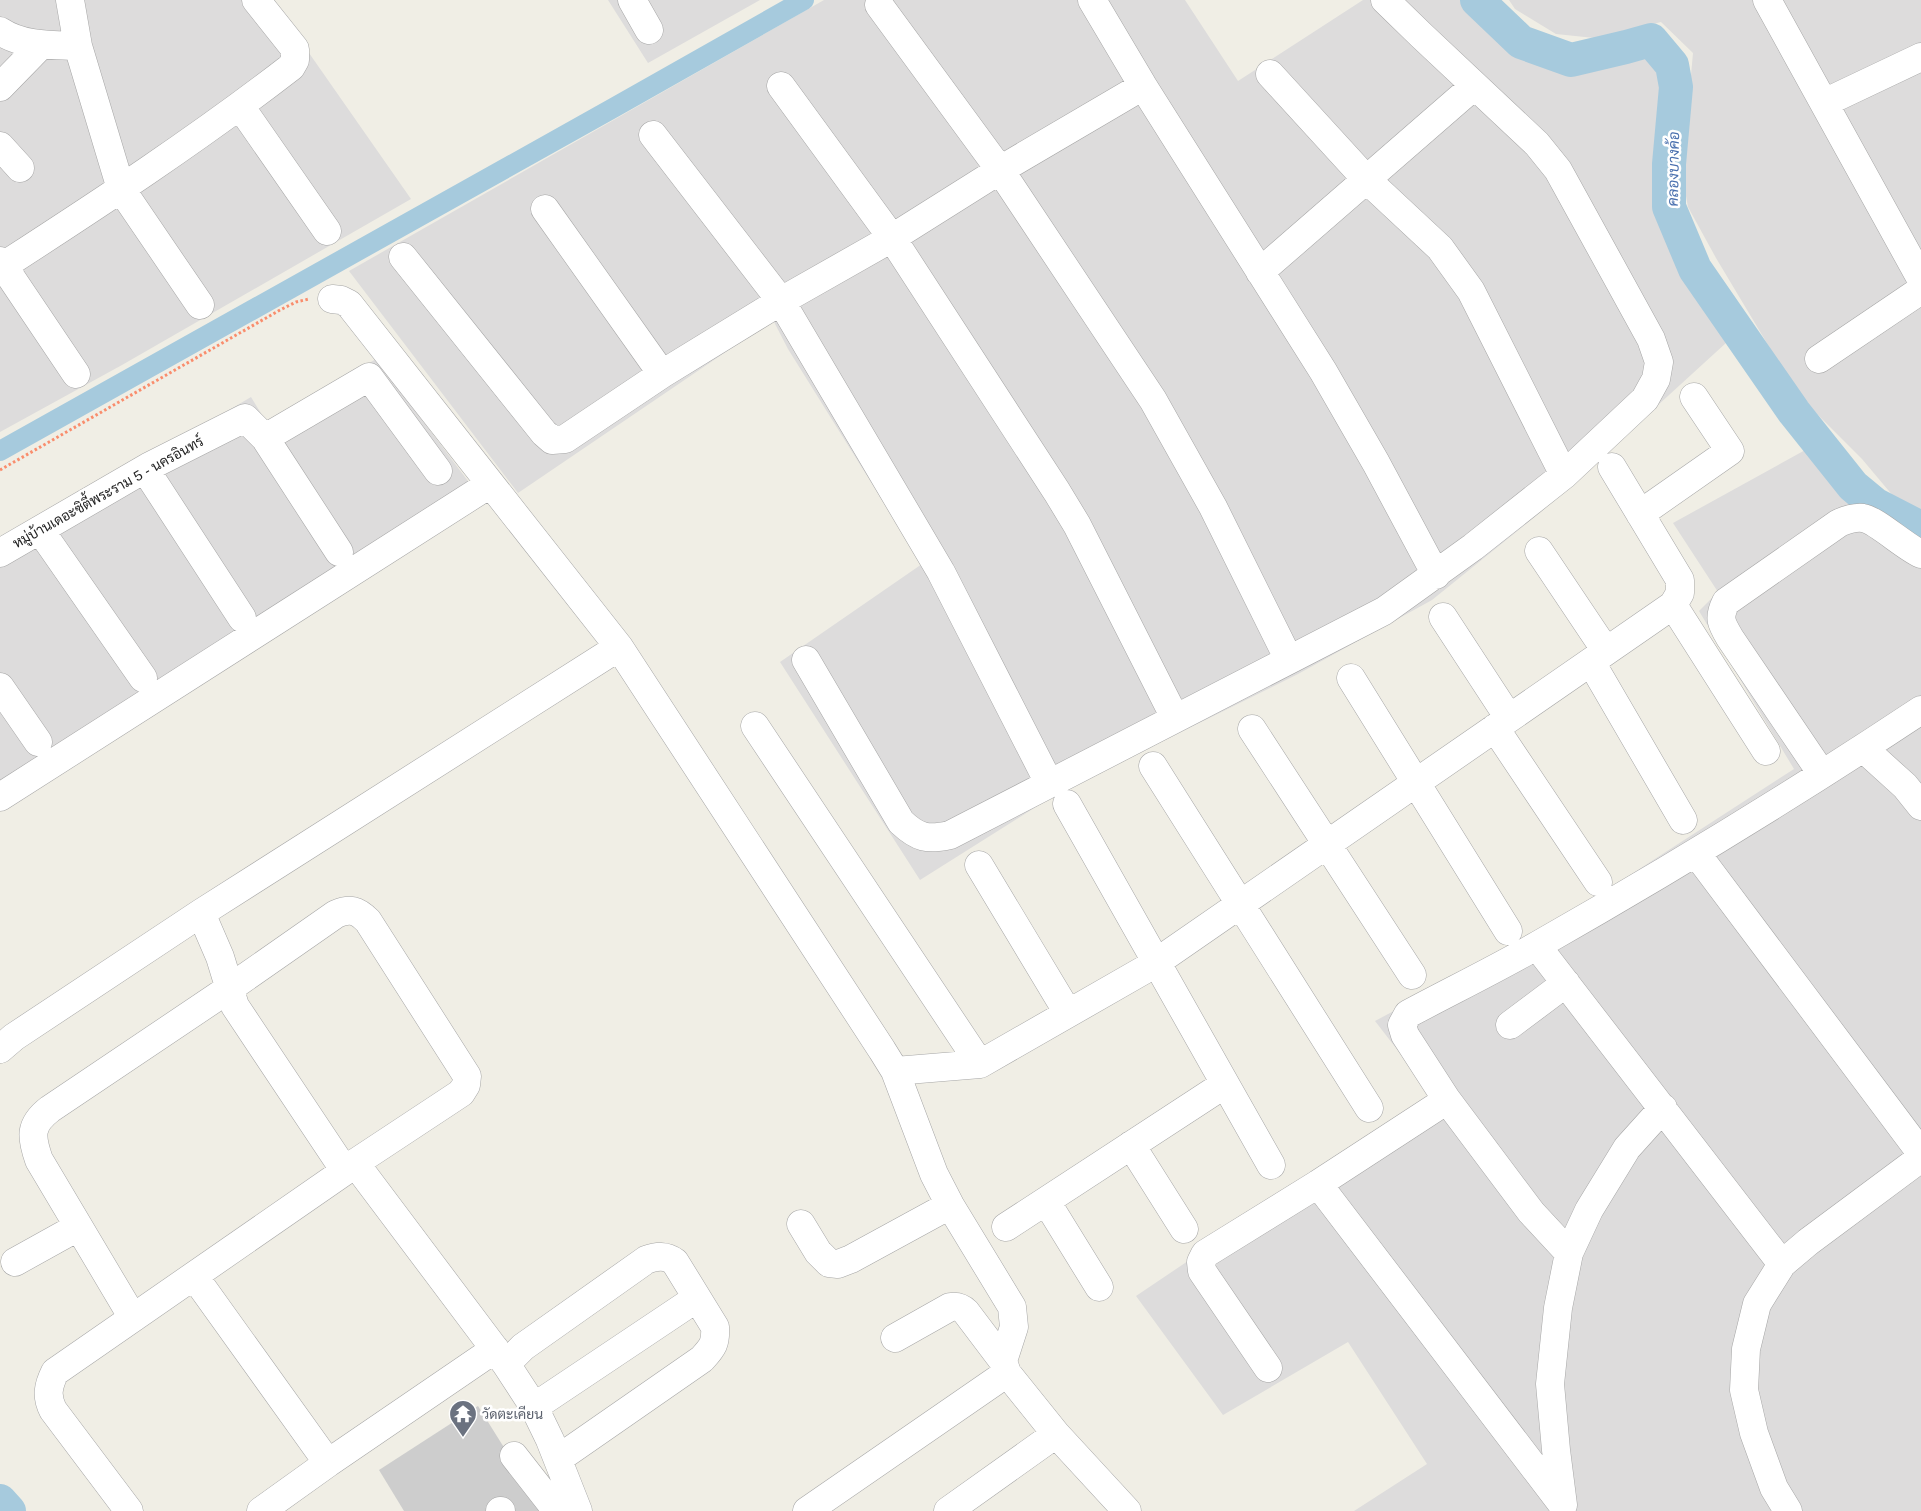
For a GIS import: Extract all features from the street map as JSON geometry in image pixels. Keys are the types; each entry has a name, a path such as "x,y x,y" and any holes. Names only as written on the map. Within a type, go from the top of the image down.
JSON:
{"street":[{"path":"70,0 78,46 121,189 200,306"},
{"path":"76,374 1,265 121,189 240,106 291,67 295,60 295,49 256,0"},
{"path":"632,0 649,30"},
{"path":"1092,0 1143,86 1338,396 1436,574"},
{"path":"806,660 901,822 914,833 931,839 950,835 1384,611 1436,574 1564,475 1645,399 1656,379 1658,362 1651,339 1558,170 1537,144 1385,0"},
{"path":"1766,0 1921,279"},
{"path":"879,5 1000,170 1153,400 1213,507 1289,660"},
{"path":"0,31 6,35 41,45 78,46"},
{"path":"0,87 41,45"},
{"path":"1824,103 1921,58"},
{"path":"1270,74 1366,179 1440,248 1457,270 1471,291 1564,475"},
{"path":"781,86 892,238 1058,492 1077,525 1175,718"},
{"path":"403,257 544,433 552,440 565,438 662,374 781,301 892,238 1000,170 1143,86"},
{"path":"1260,272 1474,86"},
{"path":"240,106 328,231"},
{"path":"653,135 781,301 940,572 1049,784"},
{"path":"0,146 20,168"},
{"path":"545,209 662,374"},
{"path":"1819,359 1921,290"},
{"path":"332,298 349,304 619,648 882,1050 894,1072 934,1174 950,1205 1012,1306 1014,1327 1005,1367 806,1511"},
{"path":"339,552 265,438 369,377 438,471"},
{"path":"1640,514 1730,451 1694,398"},
{"name":"หมู่บ้านเดอะซิตี้พระราม 5 - นครอินทร์","path":"0,553 145,469 245,418 265,438"},
{"path":"894,1072 980,1064 1156,962 1673,605 1680,593 1680,580 1612,467"},
{"path":"145,469 242,618"},
{"path":"0,797 490,484"},
{"path":"1822,774 1722,626 1720,613 1726,602 1839,523 1849,519 1863,518 1911,550 1921,554"},
{"path":"40,530 143,678"},
{"path":"1539,551 1598,656 1683,820"},
{"path":"1673,605 1766,752"},
{"path":"1443,617 1502,723 1598,882"},
{"path":"0,1050 14,1037 201,913 619,648"},
{"path":"1351,678 1508,931"},
{"path":"0,687 38,742"},
{"path":"1569,1253 1531,1212 1447,1100 1405,1035 1402,1025 1408,1014 1537,946 1696,852 1921,710"},
{"path":"755,726 980,1064"},
{"path":"1252,729 1412,975"},
{"path":"1863,748 1905,786 1921,806"},
{"path":"1153,766 1369,1108"},
{"path":"1067,804 1271,1165"},
{"path":"1696,852 1921,1153"},
{"path":"979,865 1068,1013"},
{"path":"129,1511 53,1410 48,1400 49,1384 55,1372 194,1276 350,1167 462,1093 466,1085 467,1076 368,921 353,910 346,910 336,914 50,1109 42,1115 33,1129 33,1143 39,1160 133,1318"},
{"path":"201,913 220,957 235,1006 350,1167 500,1357 534,1407 558,1458 578,1511"},
{"path":"1537,946 1782,1264"},
{"path":"1510,1025 1566,983"},
{"path":"1006,1227 1225,1084"},
{"path":"1268,1368 1202,1271 1201,1262 1205,1254 1318,1184 1447,1100"},
{"path":"1565,1508 1556,1450 1550,1384 1558,1308 1569,1253 1589,1210 1627,1148 1663,1108"},
{"path":"1131,1145 1184,1229"},
{"path":"1788,1511 1774,1488 1754,1433 1744,1390 1746,1349 1757,1304 1782,1264 1808,1242 1921,1158"},
{"path":"1318,1184 1565,1508"},
{"path":"1046,1201 1099,1287"},
{"path":"801,1224 818,1252 829,1263 838,1264 950,1205"},
{"path":"15,1262 78,1227"},
{"path":"261,1511 328,1462 500,1357 523,1347 646,1260 664,1256 670,1258 676,1262 715,1327 712,1349 702,1359 558,1458"},
{"path":"194,1276 328,1462"},
{"path":"534,1407 697,1298"},
{"path":"895,1338 950,1307 962,1308 1056,1434 1127,1511"},
{"path":"948,1511 1056,1434"},
{"path":"514,1456 557,1511"}],"path":[{"path":"0,470 280,310 296,302 314,298 332,298"}],"shaded area":[{"path":"0,0 272,0 411,199 122,365 0,432"},
{"path":"608,0 760,0 648,63"},
{"path":"824,0 1185,0 1238,81 1363,0 1487,0 1521,42 1586,65 1651,40 1672,65 1676,87 1669,207 1738,332 1542,511 1432,600 1298,674 1058,793 920,880 780,662 922,564 788,349 773,320 518,493 349,271"},
{"path":"1509,0 1921,0 1921,512 1899,503 1862,459 1811,408 1777,360 1688,207 1682,174 1693,53 1661,22 1625,31 1604,39 1556,34 1515,9"},
{"path":"376,359 468,481 447,502 0,782 0,546 251,397 267,423"},
{"path":"1807,449 1921,539 1921,1511 1354,1511 1427,1464 1348,1342 1223,1415 1136,1296 1433,1096 1375,1021 1542,932 1794,769 1699,611 1718,592 1673,523"},
{"name":"วัดตะเคียน","path":"478,1406 544,1511 404,1511 379,1470"}],"waterway":[{"path":"0,451 804,0"},
{"name":"คลองบางค้อ","path":"1477,0 1521,42 1571,60 1651,40 1672,65 1676,87 1669,164 1669,207 1695,269 1794,412 1853,486 1876,505 1921,528"},
{"path":"0,1501 9,1511"}],"place":[{"name":"วัดตะเคียน","path":"463,1438"}]}
